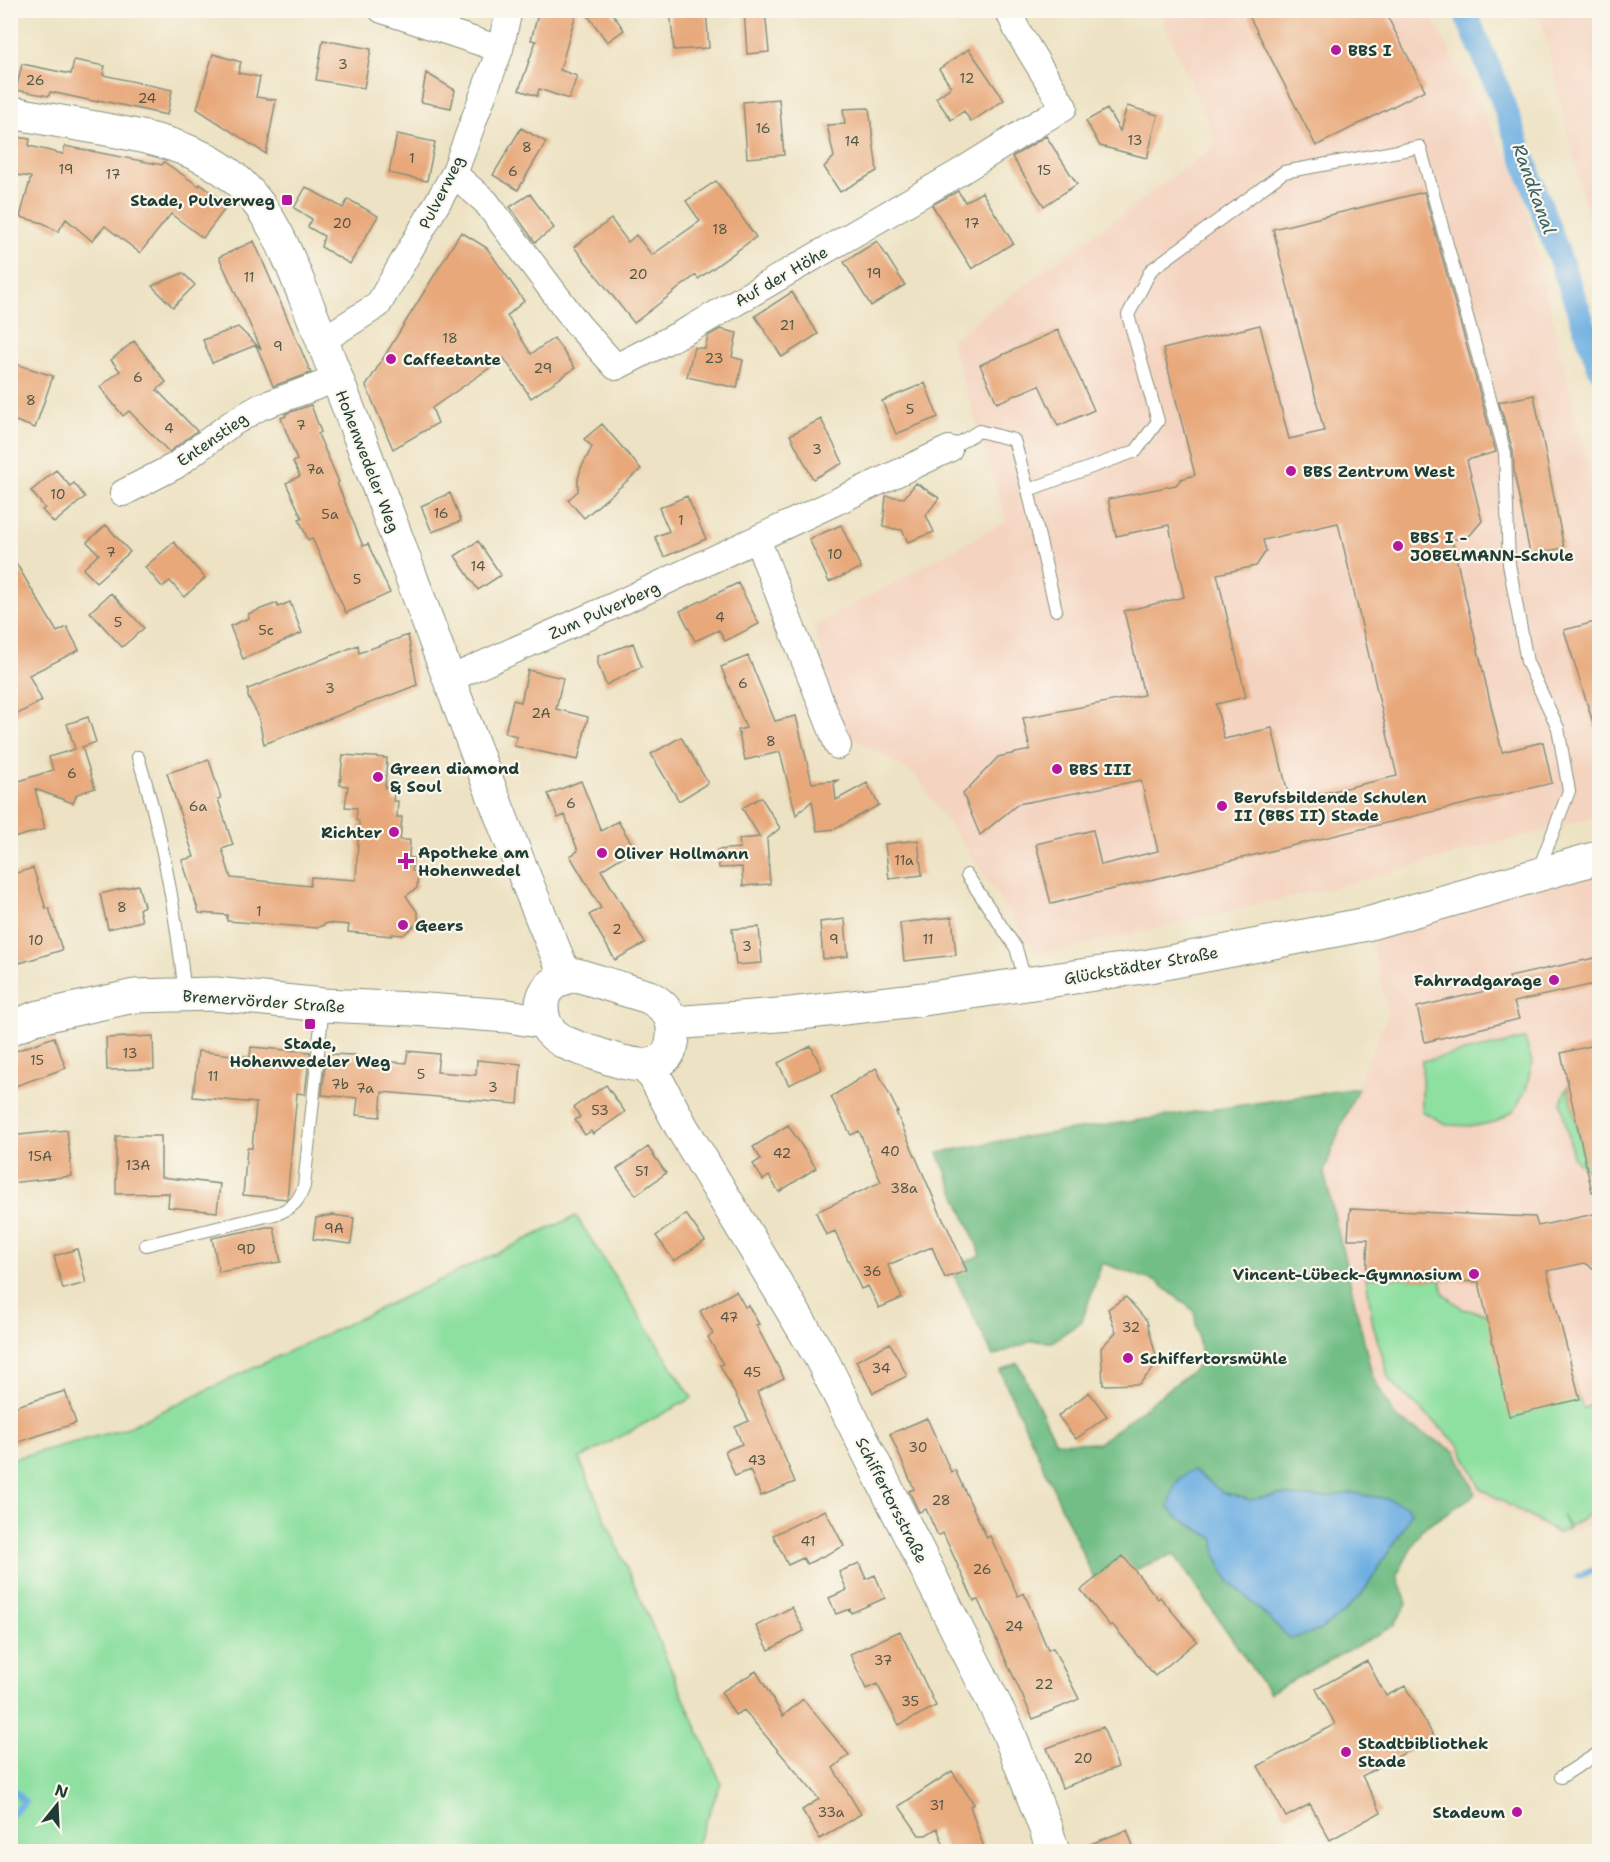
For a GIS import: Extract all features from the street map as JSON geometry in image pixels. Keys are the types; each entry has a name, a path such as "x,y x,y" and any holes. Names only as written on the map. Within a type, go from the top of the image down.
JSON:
{"main road":[{"name":"Glückstädter Straße","path":"544,1022 549,1031 570,1045 626,1064 662,1046 802,1013 924,999 1149,966 1367,924 1599,857"},
{"name":"Bremervörder Straße","path":"413,1009 459,998 511,996 577,975 649,997 660,1003 669,1012 662,1046"},
{"path":"544,1022 542,1000 556,983"},
{"name":"Bremervörder Straße","path":"13,1023 134,996 215,994 323,1005 508,1016 544,1022"},
{"path":"413,1009 464,1027 506,1031 544,1048 612,1071 634,1086 670,1135 704,1163"},
{"name":"Schiffertorsstraße","path":"662,1046 695,1121 704,1163 821,1358 1008,1731 1053,1851"}],"street":[{"path":"382,10 500,49"},
{"name":"Pulverweg","path":"323,340 378,305 454,174 500,49 509,10"},
{"name":"Auf der Höhe","path":"454,174 486,202 579,326 616,367 692,328 960,172 1064,107 1017,30 1008,10"},
{"name":"Hohenwedeler Weg","path":"10,112 133,134 194,152 226,171 252,196 277,233 323,340 520,864 556,983"},
{"name":"Entenstieg","path":"123,493 175,466 231,424 260,407 337,379"},
{"name":"Zum Pulverberg","path":"450,679 611,607 949,449"},
{"path":"758,539 838,746"}],"lane":[{"path":"1028,490 1136,451 1158,421 1128,315 1150,270 1284,172 1419,147 1505,453 1509,564 1527,662 1558,728 1569,791 1537,875"},
{"path":"949,449 979,431 1014,440 1056,610"},
{"path":"138,758 148,788 172,895 185,995"},
{"path":"967,875 1016,948 1026,984"},
{"path":"146,1245 279,1213 291,1208 300,1198 304,1186 323,1005"},
{"path":"1561,1777 1599,1752"}],"shaded area":[{"name":"BBS Zentrum West","path":"1159,11 1428,11 1520,181 1599,512 1599,815 1348,884 1038,955 915,774 843,733 814,626 1007,521 950,340 1217,144"},
{"path":"1539,11 1599,11 1599,264"},
{"name":"Vincent-Lübeck-Gymnasium","path":"1599,868 1599,1520 1559,1537 1476,1494 1456,1452 1396,1418 1372,1375 1324,1172 1388,1013 1369,934"}],"green space":[{"path":"1525,1039 1532,1063 1526,1090 1514,1111 1495,1122 1474,1126 1447,1125 1422,1111 1422,1061"},
{"path":"1568,1086 1588,1173 1573,1157 1561,1102"},
{"path":"1358,1088 1324,1172 1372,1375 1396,1418 1456,1452 1476,1494 1422,1529 1397,1575 1407,1604 1394,1626 1269,1693 1174,1554 1097,1585 1000,1371 1018,1363 1056,1442 1099,1443 1202,1363 1194,1311 1157,1282 1102,1263 1082,1321 1052,1342 1032,1341 993,1356 951,1269 981,1255 938,1153 1011,1139","holes":["1193,1470 1222,1492 1250,1500 1279,1495 1320,1498 1352,1493 1387,1499 1406,1506 1411,1512 1405,1526 1364,1591 1342,1614 1320,1630 1291,1639 1229,1581 1216,1556 1215,1539 1179,1518"]},
{"path":"576,1216 692,1398 579,1459 721,1783 694,1851 11,1851 11,1459 124,1429"},
{"path":"1366,1277 1441,1280 1444,1294 1463,1309 1486,1314 1580,1399 1583,1409 1599,1400 1599,1508 1569,1527 1562,1515 1568,1529 1558,1533 1481,1489 1459,1445 1390,1381 1373,1325"}],"water":[{"path":"1193,1470 1222,1492 1250,1500 1279,1495 1320,1498 1352,1493 1387,1499 1407,1506 1411,1512 1405,1526 1364,1591 1342,1614 1320,1630 1291,1639 1229,1581 1216,1556 1215,1539 1179,1518 1169,1508 1173,1490 1178,1481"}],"building":[{"path":"539,10 577,10 560,70 577,76 569,99 539,89 537,96 519,90 536,41 531,40"},
{"path":"584,10 610,10 624,30 607,42"},
{"path":"670,10 706,10 709,48 674,50"},
{"path":"744,10 765,10 769,52 747,54"},
{"name":"BBS I","path":"1246,10 1384,10 1425,90 1316,146"},
{"path":"323,40 371,49 364,88 316,80"},
{"path":"969,49 1004,100 971,122 964,111 951,120 936,98 951,87 939,69"},
{"path":"213,54 241,62 238,73 260,77 256,97 276,100 266,154 197,109"},
{"path":"74,60 105,66 103,75 172,90 167,115 50,92 49,96 16,90 22,64 71,74"},
{"path":"426,73 455,90 451,108 421,102"},
{"path":"779,99 784,155 747,158 743,102"},
{"path":"1127,106 1158,115 1147,158 1100,146 1086,121 1107,109 1120,131"},
{"path":"869,108 877,171 840,192 824,167 834,157 827,125 845,124 843,109"},
{"path":"521,128 546,142 518,190 493,175"},
{"path":"397,134 435,142 427,181 389,173"},
{"path":"10,136 30,139 29,146 63,154 65,146 162,165 164,162 199,186 200,184 228,205 203,238 171,214 140,253 105,226 92,241 66,219 58,232 43,223 20,217 31,177 10,174"},
{"path":"1046,136 1077,184 1044,206 1012,157"},
{"path":"716,181 756,237 698,279 696,275 634,323 574,247 611,219 628,242 636,235 652,255 700,221 686,201"},
{"path":"306,187 343,208 348,199 378,216 350,264 321,247 324,236 308,227 312,219 294,208"},
{"path":"958,191 965,202 982,192 1013,243 972,269 932,205"},
{"name":"BBS I - JOBELMANN-Schule","path":"1424,192 1496,452 1467,460 1482,521 1470,535 1452,540 1502,752 1543,742 1552,783 1051,904 1036,844 1093,830 1101,865 1158,851 1141,780 1018,804 980,835 963,794 998,757 1030,750 1023,718 1144,695 1124,611 1184,597 1169,525 1116,536 1108,499 1176,485 1181,479 1195,475 1163,349 1260,325 1289,439 1324,431 1273,229","holes":["1338,523 1397,776 1290,801 1272,728 1224,739 1216,704 1246,697 1217,574 1256,566 1266,551 1263,540"]},
{"path":"530,194 554,228 535,242 510,207"},
{"path":"461,232 487,248 524,301 507,316 531,354 554,338 575,368 531,398 504,358 432,408 438,423 393,449 366,386"},
{"path":"254,241 311,373 273,386 256,345 212,363 203,340 238,327 261,349 219,257"},
{"path":"877,241 905,285 871,306 844,262"},
{"path":"183,273 195,285 173,307 152,286"},
{"path":"792,292 818,334 782,357 755,316"},
{"path":"720,329 737,333 732,357 743,360 737,388 687,377 694,347 705,349 708,336"},
{"path":"1058,330 1094,410 1058,426 1039,385 997,403 980,365"},
{"path":"134,341 166,382 157,390 197,431 169,452 129,411 123,416 100,387 120,371 111,360"},
{"path":"16,364 53,376 35,428 10,419 10,379"},
{"path":"925,383 938,417 896,434 882,401"},
{"path":"1534,395 1564,548 1530,554 1514,472 1513,451 1499,402"},
{"path":"311,405 321,432 318,434 363,546 368,544 390,593 346,613 312,538 308,540 299,519 302,518 286,483 300,476 293,462 297,460 281,418 286,416 285,414"},
{"path":"821,419 843,463 813,479 790,435"},
{"path":"602,424 641,469 584,518 568,500 578,491 581,468 592,447 584,439"},
{"path":"56,470 70,486 74,483 85,497 54,523 42,510 45,508 31,491"},
{"path":"916,483 939,498 926,515 934,532 908,542 902,530 883,527 886,496 904,498"},
{"path":"450,493 461,521 432,532 421,506"},
{"path":"687,496 706,539 664,557 655,537 669,531 659,508"},
{"path":"106,525 130,552 96,582 83,569 99,554 87,542"},
{"path":"841,525 861,568 829,582 809,539"},
{"path":"478,541 501,575 478,590 455,556"},
{"path":"174,542 205,578 184,597 170,581 162,587 145,567"},
{"path":"10,553 57,632 67,627 79,650 29,675 42,701 10,718"},
{"path":"738,583 759,624 725,641 719,630 695,641 680,611"},
{"path":"111,593 144,628 122,647 90,612"},
{"path":"290,602 302,633 243,659 230,626 249,618 248,614 277,603 278,607"},
{"path":"1599,621 1599,728 1595,729 1564,630"},
{"path":"408,635 417,685 264,744 258,715 248,697 248,689 358,645 359,653"},
{"path":"633,643 642,667 606,685 598,664 598,656"},
{"path":"748,656 775,721 796,716 812,783 838,780 834,783 836,800 867,783 879,805 835,829 817,831 812,801 796,815 780,752 745,760 738,730 746,728 721,667"},
{"path":"528,670 563,678 556,709 588,717 578,760 514,746 517,736 505,733 513,700 521,702"},
{"path":"88,717 96,742 82,747 95,788 77,794 73,803 35,789 45,829 10,839 10,784 53,770 49,757 75,749 67,724"},
{"path":"681,737 708,783 679,801 651,754"},
{"path":"343,755 387,758 385,788 395,788 393,801 398,801 397,817 402,817 400,840 410,840 409,857 413,858 412,871 418,872 417,888 406,896 418,913 418,923 403,935 392,934 392,936 348,932 349,925 327,923 317,928 227,921 227,915 199,913 182,860 194,857 167,773 209,760 221,798 218,799 233,845 222,849 231,878 310,886 311,877 356,880 359,822 356,819 357,808 345,807 348,786 340,785"},
{"path":"581,781 601,831 618,821 635,849 601,870 645,943 615,960 589,915 601,908 570,856 578,851 565,815 558,818 548,794"},
{"path":"761,797 780,828 767,839 770,884 743,886 742,867 719,868 717,850 740,848 739,839 760,837 742,808"},
{"path":"918,840 922,875 889,879 885,844"},
{"path":"33,868 62,950 20,963 10,931 10,875"},
{"path":"138,885 144,906 139,909 142,921 108,929 100,894"},
{"path":"952,917 956,955 904,961 900,923"},
{"path":"845,919 848,956 823,959 820,922"},
{"path":"759,927 762,963 736,965 732,929"},
{"path":"1599,957 1599,983 1514,1002 1519,1019 1425,1042 1417,1007 1511,985 1509,977"},
{"path":"153,1036 154,1069 107,1070 106,1038"},
{"path":"54,1037 66,1068 10,1088 10,1053"},
{"path":"1599,1044 1599,1191 1592,1192 1561,1053"},
{"path":"811,1046 822,1069 789,1085 778,1063"},
{"path":"251,1047 310,1052 305,1094 297,1093 287,1199 243,1195 247,1148 252,1148 256,1103 193,1097 198,1051 250,1057"},
{"path":"408,1051 439,1054 437,1072 476,1075 477,1060 521,1064 518,1104 382,1092 380,1117 356,1115 358,1098 322,1095 326,1054 355,1055 355,1059 406,1063"},
{"path":"876,1068 898,1112 896,1112 967,1271 945,1278 932,1247 909,1256 888,1265 902,1298 879,1308 868,1286 861,1289 835,1231 826,1235 816,1212 881,1182 859,1131 851,1135 831,1097"},
{"path":"606,1085 625,1112 593,1134 591,1131 585,1135 575,1120 580,1117 574,1107"},
{"path":"788,1125 816,1168 779,1192 769,1176 763,1180 753,1164 761,1159 753,1147"},
{"path":"67,1130 72,1176 10,1183 10,1136"},
{"path":"116,1136 161,1136 161,1177 220,1184 217,1212 168,1207 169,1193 116,1194"},
{"path":"648,1147 666,1173 636,1195 617,1169"},
{"path":"1350,1209 1535,1217 1538,1226 1599,1213 1599,1272 1585,1263 1547,1271 1580,1399 1509,1416 1479,1282 1366,1277 1368,1239 1348,1239"},
{"path":"686,1214 705,1241 674,1261 656,1236"},
{"path":"333,1215 354,1218 351,1244 313,1239 316,1218"},
{"path":"274,1227 281,1262 219,1272 212,1238"},
{"path":"77,1249 86,1283 63,1289 54,1256"},
{"path":"736,1291 745,1307 748,1305 759,1324 756,1325 784,1378 757,1392 795,1482 761,1496 750,1470 735,1476 725,1451 742,1444 735,1427 749,1421 720,1365 723,1364 708,1337 713,1334 700,1311"},
{"name":"Schiffertorsmühle","path":"1126,1297 1147,1321 1158,1364 1139,1384 1103,1385 1101,1348 1116,1332 1108,1309"},
{"path":"890,1343 907,1376 873,1393 856,1361"},
{"path":"65,1391 76,1423 10,1445 10,1408"},
{"path":"1089,1392 1107,1416 1076,1439 1058,1416"},
{"path":"927,1418 951,1472 955,1470 1018,1596 1024,1593 1048,1650 1053,1648 1079,1699 1033,1719 978,1600 974,1601 943,1533 938,1536 926,1509 919,1512 909,1491 914,1489 890,1434"},
{"path":"825,1510 844,1546 807,1564 803,1558 788,1565 773,1535"},
{"path":"1123,1556 1158,1599 1160,1597 1197,1641 1155,1676 1081,1590"},
{"path":"859,1563 866,1579 875,1575 885,1598 851,1613 850,1609 836,1614 829,1598 847,1590 839,1572"},
{"path":"792,1607 804,1631 769,1650 756,1626"},
{"path":"900,1631 936,1706 899,1725 877,1684 866,1689 850,1654"},
{"name":"Stadtbibliothek Stade","path":"1367,1661 1386,1696 1405,1686 1434,1737 1362,1776 1381,1812 1330,1840 1310,1804 1286,1817 1258,1766 1335,1724 1316,1689"},
{"path":"756,1671 783,1716 803,1699 849,1755 833,1768 861,1814 820,1839 802,1810 819,1799 744,1710 735,1715 721,1692"},
{"path":"1103,1727 1118,1767 1062,1788 1047,1748"},
{"path":"952,1771 974,1804 970,1806 985,1851 946,1851 937,1828 926,1835 919,1835 899,1806"},
{"path":"1127,1830 1135,1851 1075,1851 1075,1850"}],"waterway":[{"name":"Randkanal","path":"1464,10 1499,91 1600,369"},
{"path":"1579,1576 1600,1568"},
{"path":"10,1787 25,1802 10,1816"}],"place":[{"name":"BBS I","path":"1336,50"},
{"name":"Stade, Pulverweg","path":"287,200"},
{"name":"Caffeetante","path":"391,359"},
{"name":"BBS Zentrum West","path":"1291,471"},
{"name":"BBS I - JOBELMANN-Schule","path":"1398,546"},
{"name":"BBS III","path":"1057,769"},
{"name":"Green diamond & Soul","path":"378,777"},
{"name":"Berufsbildende Schulen II (BBS II) Stade","path":"1222,806"},
{"name":"Richter","path":"394,832"},
{"name":"Oliver Hollmann","path":"602,853"},
{"name":"Apotheke am Hohenwedel","path":"406,861"},
{"name":"Geers","path":"403,925"},
{"name":"Fahrradgarage","path":"1554,980"},
{"name":"Stade, Hohenwedeler Weg","path":"310,1024"},
{"name":"Vincent-Lübeck-Gymnasium","path":"1474,1274"},
{"name":"Schiffertorsmühle","path":"1128,1358"},
{"name":"Stadtbibliothek Stade","path":"1346,1752"},
{"name":"Stadeum","path":"1517,1812"}]}
